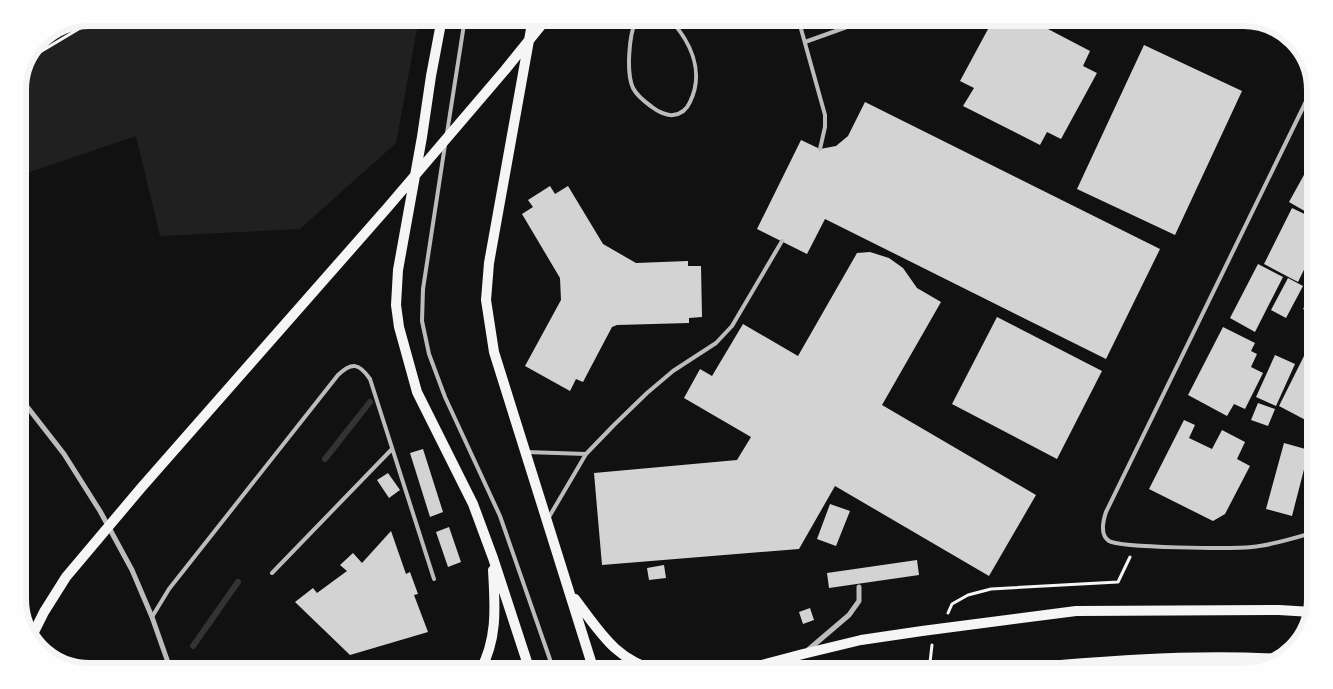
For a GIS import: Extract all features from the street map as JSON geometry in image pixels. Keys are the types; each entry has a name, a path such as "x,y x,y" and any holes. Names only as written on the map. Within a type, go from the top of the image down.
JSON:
{"main road":[{"path":"441,26 398,270 396,305 399,327 417,392 473,504 493,558 527,663"},
{"path":"532,26 494,226 486,300 494,352 548,519 591,663"},
{"path":"35,630 66,577 141,488 475,105 540,26"},
{"path":"483,663 495,631 493,558"},
{"path":"570,592 609,644 634,663"},
{"path":"771,663 861,640 1076,611 1279,610 1306,612"},
{"path":"1098,663 1143,659 1267,658"}],"street":[{"path":"26,405 64,454 100,511 132,570 152,616 168,663"},
{"path":"803,654 849,615 859,601 859,587"}],"lane":[{"path":"464,26 423,289 422,321 429,354 500,516 551,663"},
{"path":"634,26 629,62 633,88 644,101 657,110 671,116 681,113 687,108 693,97 697,80 694,60 681,31 676,26"},
{"path":"800,26 825,115 825,127 820,149"},
{"path":"805,42 850,26"},
{"path":"1307,99 1106,512 1103,523 1104,534 1109,541 1120,544 1219,548 1252,547 1307,534"},
{"path":"548,519 586,454 647,392 673,371 716,343 732,326 782,241"},
{"path":"152,616 170,588 332,382 345,368 355,365 364,370 370,379 434,579"},
{"path":"272,573 392,449"},
{"path":"525,452 586,454"}],"path":[{"path":"38,53 83,27"},
{"path":"1118,582 1135,544"}],"shaded area":[{"path":"90,26 418,26 396,143 300,229 160,236 136,136 26,173 26,86 28,73 39,51 58,35 77,27"}],"building":[{"path":"990,26 1042,26 1090,51 1083,66 1097,73 1061,139 1047,132 1040,145 963,106 974,88 960,81"},
{"path":"1144,45 1242,91 1175,235 1077,189"},
{"path":"865,102 1160,249 1106,359 825,219 807,254 757,229 801,140 820,149 836,146 848,136"},
{"path":"1307,169 1307,212 1289,202"},
{"path":"550,186 555,194 568,186 603,244 636,263 688,261 688,266 701,266 702,317 689,318 689,323 617,325 612,327 583,382 576,379 570,391 525,366 561,300 560,278 522,214 533,207 528,200"},
{"path":"1292,208 1307,215 1307,263 1298,282 1264,264"},
{"path":"870,252 889,258 903,268 917,288 941,302 882,405 1036,495 989,576 835,486 799,549 602,565 594,473 737,460 751,437 684,398 700,369 712,376 743,324 798,356 857,253"},
{"path":"1258,264 1283,277 1255,332 1230,318"},
{"path":"1288,278 1303,286 1286,318 1271,310"},
{"path":"1307,302 1307,311 1303,309"},
{"path":"997,317 1102,371 1057,459 952,404"},
{"path":"1223,327 1255,343 1251,351 1257,354 1251,367 1263,373 1245,409 1234,404 1227,416 1188,395"},
{"path":"1307,350 1307,421 1279,406"},
{"path":"1275,355 1295,364 1276,406 1256,397"},
{"path":"1258,403 1275,409 1268,426 1251,420"},
{"path":"1184,420 1195,425 1189,438 1212,449 1222,430 1245,442 1237,459 1250,466 1225,514 1213,521 1149,489"},
{"path":"1284,443 1307,449 1307,458 1292,516 1266,509"},
{"path":"423,449 443,512 430,517 410,453"},
{"path":"388,473 400,490 389,498 377,480"},
{"path":"830,504 850,511 836,546 817,539"},
{"path":"449,527 461,562 448,567 436,532"},
{"path":"391,531 406,574 410,572 418,594 414,595 428,632 350,655 295,602 313,588 317,593 347,571 340,565 353,553 362,563"},
{"path":"917,560 919,575 829,588 827,573"},
{"path":"664,565 666,578 649,580 647,568"},
{"path":"810,608 814,620 803,624 799,612"}],"waterway":[{"path":"325,459 370,402"},
{"path":"193,646 238,582"}]}
